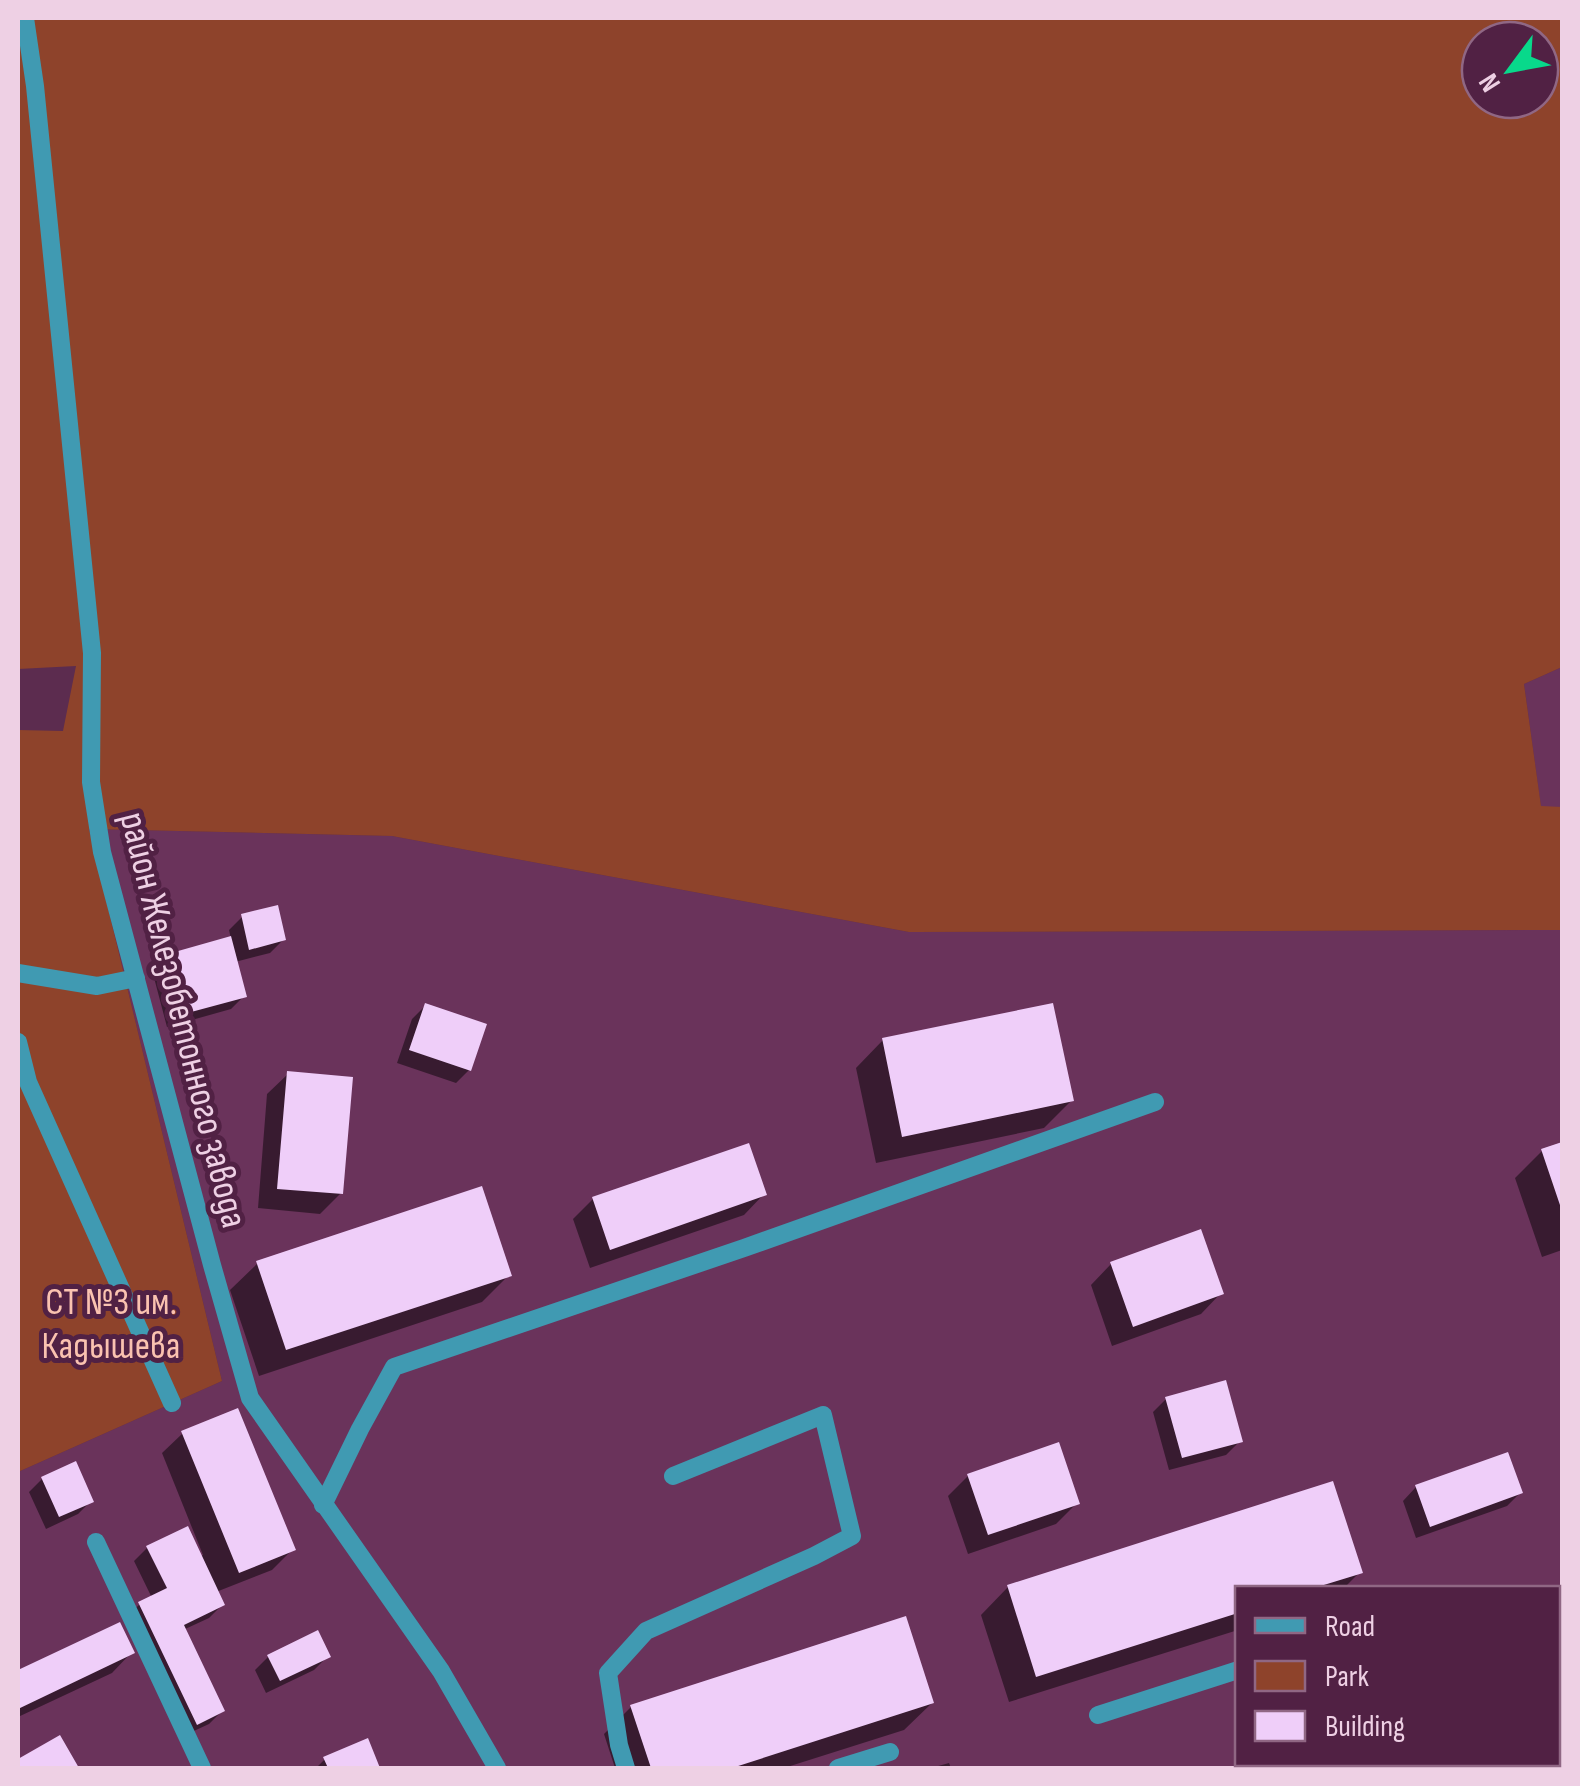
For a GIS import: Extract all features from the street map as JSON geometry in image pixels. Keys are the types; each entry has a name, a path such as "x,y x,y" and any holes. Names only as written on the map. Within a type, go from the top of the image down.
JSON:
{"lane":[{"name":"район Железобетонного завода","path":"26,18 92,653 91,782 102,852 250,1398 441,1672 498,1768"},
{"path":"18,973 97,986 136,978"},
{"path":"18,1042 28,1082 172,1404"},
{"path":"324,1505 394,1367 1154,1102"},
{"path":"626,1768 608,1673 646,1631 852,1536 823,1415 673,1476"},
{"path":"96,1542 202,1768"},
{"path":"1098,1715 1235,1671"},
{"path":"838,1768 890,1752"}],"shaded area":[{"path":"1562,667 1562,807 1541,807 1524,684"},
{"path":"89,829 392,836 909,932 1562,930 1560,1676 1560,1586 1235,1586 1235,1766 1274,1766 1266,1768 18,1768 18,1472 222,1381"}],"green space":[{"name":"СТ №3 им. Кадышева","path":"18,18 1562,18 1562,667 1524,684 1541,806 1562,807 1562,930 909,932 392,836 89,829 222,1381 18,1472 18,730 63,731 76,666 18,669"}],"building":[{"path":"278,905 286,940 249,950 241,914"},
{"path":"231,936 247,997 180,1015 164,955"},
{"path":"425,1003 487,1024 471,1071 409,1050"},
{"path":"1053,1003 1074,1101 902,1137 882,1038"},
{"path":"287,1071 353,1077 343,1194 277,1189"},
{"path":"1562,1142 1562,1211 1541,1149"},
{"path":"749,1143 767,1195 610,1250 592,1197"},
{"path":"482,1186 512,1276 286,1350 256,1261"},
{"path":"1201,1229 1224,1294 1133,1327 1110,1262"},
{"path":"1226,1380 1243,1442 1182,1458 1165,1397"},
{"path":"238,1408 296,1550 239,1573 181,1431"},
{"path":"1059,1442 1080,1504 988,1535 967,1474"},
{"path":"1508,1452 1523,1493 1430,1527 1415,1485"},
{"path":"76,1461 94,1502 59,1517 41,1477"},
{"path":"1333,1481 1363,1573 1321,1586 1235,1586 1235,1614 1036,1677 1007,1585"},
{"path":"188,1526 225,1605 184,1625 225,1711 197,1725 138,1602 167,1588 146,1546"},
{"path":"906,1616 934,1703 732,1768 651,1768 630,1705"},
{"path":"120,1622 135,1653 18,1709 18,1670"},
{"path":"318,1630 331,1657 280,1681 267,1655"},
{"path":"60,1735 79,1768 18,1768 18,1759"},
{"path":"368,1738 380,1768 328,1768 323,1757"}]}
